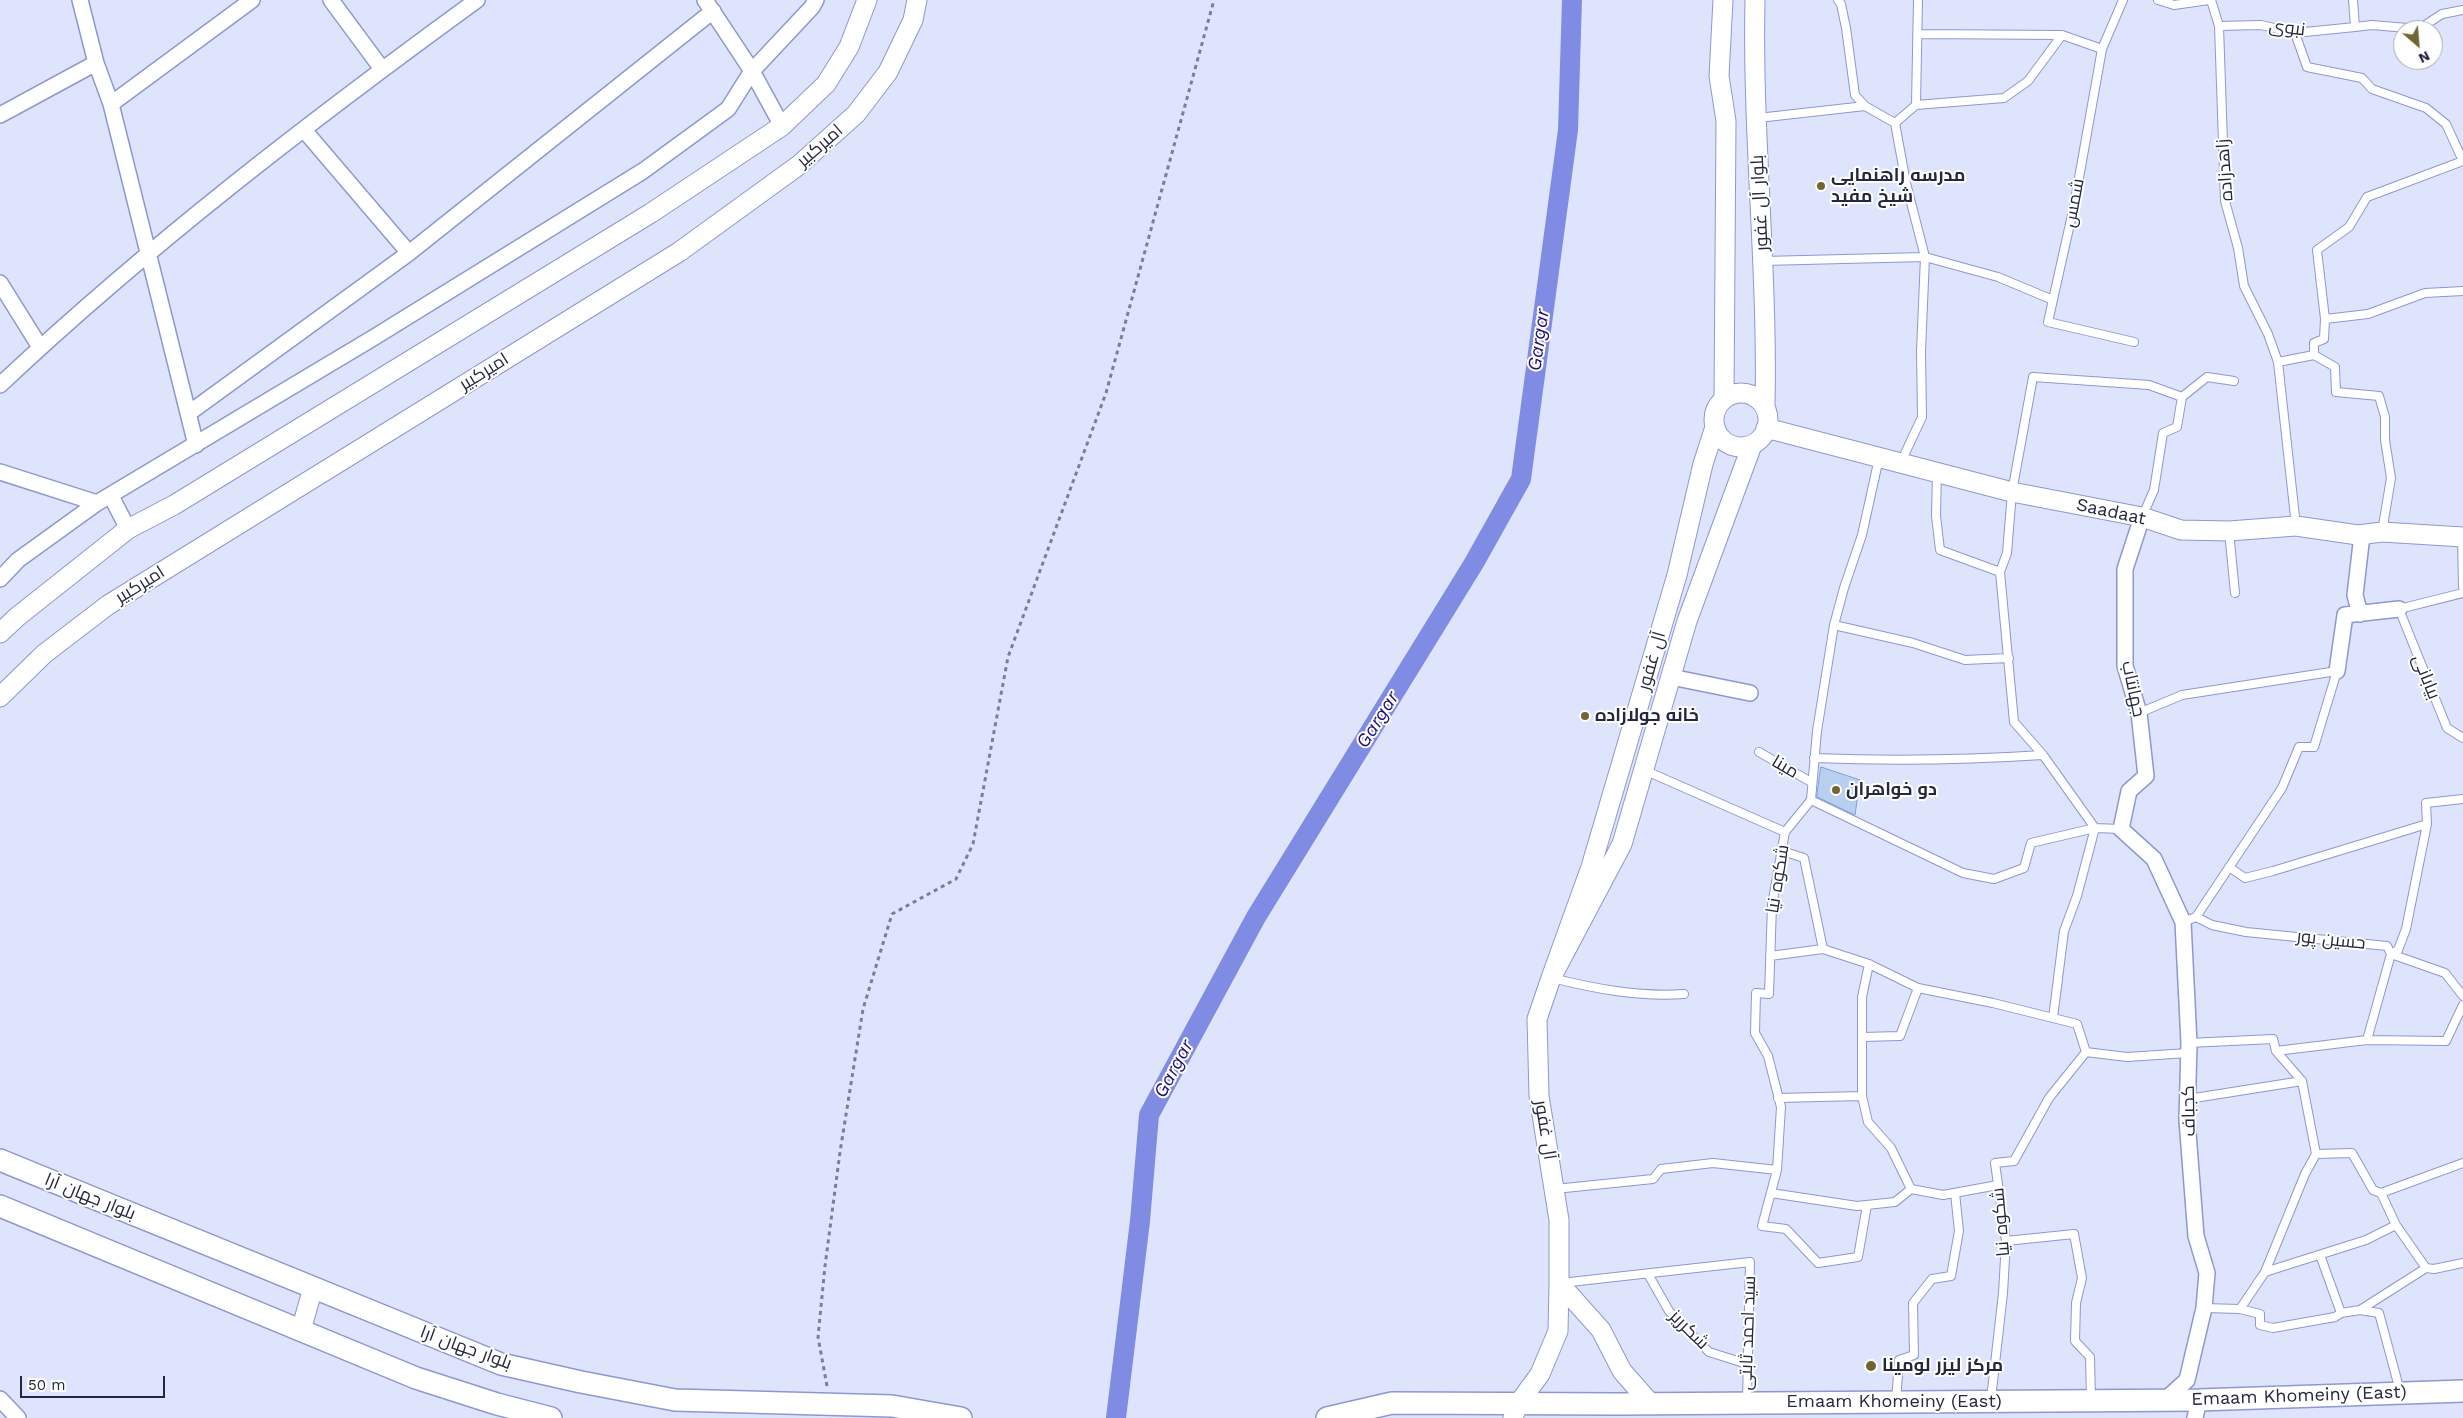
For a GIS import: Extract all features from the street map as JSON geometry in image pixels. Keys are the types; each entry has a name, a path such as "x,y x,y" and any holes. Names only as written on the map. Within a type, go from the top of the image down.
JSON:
{"main road":[{"name":"بلوار جهان آرا","path":"0,1160 501,1364 675,1400 892,1406 961,1418"},
{"path":"0,1206 416,1378 497,1404 551,1418"},
{"name":"Emaam Khomeiny (East)","path":"1327,1418 1392,1403 1516,1411 1651,1404 2166,1400 2197,1409 2400,1392 2463,1391"}],"street":[{"path":"80,0 96,63 111,104 196,444"},
{"path":"111,104 252,0"},
{"path":"331,0 382,69"},
{"path":"0,385 40,347 148,252 382,69 477,0"},
{"path":"0,633 17,616 128,529 174,505 642,218 782,126 826,84 849,47 867,0"},
{"name":"امیرکبیر","path":"0,697 44,654 108,605 679,252 799,166 856,114 888,72 913,20 917,0"},
{"name":"بلوار آل غفور","path":"1723,0 1719,76 1726,121 1724,398"},
{"name":"بلوار آل غفور","path":"1755,0 1753,72 1766,334 1765,406"},
{"path":"0,579 18,560 104,500 373,338 642,171 728,109 752,71 812,2"},
{"path":"189,413 409,253 709,6 752,71 782,126"},
{"path":"0,115 96,63"},
{"path":"304,130 409,253"},
{"path":"0,283 40,347"},
{"path":"1738,393 1753,395 1765,406 1769,420 1764,435 1752,445 1736,447 1723,440 1715,427 1715,411 1724,398 1738,393"},
{"name":"آل غفور","path":"1516,1411 1540,1374 1558,1331 1559,1220 1539,1096 1537,1020 1550,978 1591,868 1677,575 1703,464 1715,427"},
{"name":"Saadaat","path":"1766,428 1880,456 2012,492 2142,517 2181,530 2228,531 2296,526 2362,535 2382,532 2462,537"},
{"name":"آل غفور","path":"1550,978 1622,844 1687,622 1752,445"},
{"path":"0,472 104,500 128,529"},
{"name":"جهانتاب","path":"2122,829 2129,792 2146,776 2140,713 2125,666 2124,569 2142,517"},
{"path":"2360,614 2356,595 2362,535"},
{"path":"2337,671 2345,615 2399,609"},
{"path":"1671,677 1750,694"},
{"name":"کجباف","path":"2122,829 2154,859 2190,920 2187,1120 2196,1236 2207,1273 2204,1308 2187,1380 2166,1400"},
{"path":"1559,1283 1601,1330 1622,1370 1651,1404"},
{"path":"301,1330 314,1288"},
{"path":"0,1399 18,1418"}],"lane":[{"path":"1838,0 1846,28 1855,96 1865,106 1895,123"},
{"path":"1916,105 1918,0"},
{"name":"شمس","path":"2123,0 2102,49 2074,206 2048,322 2134,342"},
{"path":"2158,0 2174,5 2210,0"},
{"name":"زاهدزاده","path":"2210,0 2219,26 2225,201 2238,248 2244,286 2268,334 2278,362 2296,526"},
{"path":"2353,0 2355,27"},
{"name":"نبوی","path":"2219,26 2261,25 2295,33 2372,25 2419,29 2442,14 2463,10"},
{"path":"2295,33 2307,67 2362,78 2372,90 2426,108 2446,124 2463,161 2367,197 2349,227 2316,250 2325,319 2324,339 2314,343 2314,355"},
{"path":"1918,34 2062,35 2102,49"},
{"path":"1895,123 1916,105 2004,98 2028,81 2062,35"},
{"path":"1756,119 1865,106"},
{"path":"1895,123 1906,183 1925,257 1921,351 1922,417 1901,462"},
{"path":"1763,261 1925,257 1998,277 2053,300"},
{"path":"2325,319 2368,314 2425,293 2463,291"},
{"path":"2278,362 2314,355 2335,367 2336,392 2378,396 2385,417 2385,440 2391,478 2382,532"},
{"path":"2053,1018 2064,931 2077,896 2095,828 2043,754 2014,722 2000,572 2007,553 2012,492 2033,377 2149,385 2182,397"},
{"path":"2142,517 2154,490 2163,433 2177,427 2182,397 2207,377 2234,381"},
{"path":"1880,456 1862,535 1834,625 1814,758 1811,800 1963,873 1994,879 2024,868 2032,844 2095,828 2122,829"},
{"path":"1937,472 1936,516 1940,550 2000,572"},
{"path":"2228,531 2235,594"},
{"path":"2462,537 2463,587"},
{"path":"2399,609 2463,593"},
{"name":"بیابانی","path":"2399,609 2447,728 2463,738"},
{"path":"1834,625 1913,643 1965,660 2009,658"},
{"path":"2140,713 2182,695 2337,671 2314,747 2299,747 2282,788 2229,867 2190,920"},
{"name":"مینا","path":"1759,752 1811,782"},
{"path":"1814,758 1926,760 2043,754"},
{"path":"1644,770 1785,832"},
{"path":"2367,1040 2391,954 2398,950 2406,929 2427,824 2426,803 2463,799"},
{"name":"شکوه نیا","path":"1811,800 1785,832 1772,905 1769,994 1756,993 1755,1033 1768,1056 1780,1107 1777,1170 1762,1226 1786,1229 1818,1263 1858,1257 1867,1205"},
{"path":"2229,867 2245,878 2273,872 2427,824"},
{"path":"1782,851 1804,858 1823,949"},
{"name":"حسین پور","path":"2190,920 2246,932 2387,946 2391,954 2445,973 2463,996"},
{"path":"1770,956 1823,949 1869,964 1918,988 2077,1024 2086,1052 2127,1057 2272,1039 2276,1051 2302,1082 2316,1154 2305,1174 2265,1272 2240,1309"},
{"path":"1869,964 1862,997 1862,1096 1868,1122 1891,1148 1911,1189"},
{"path":"1550,978 1600,990 1660,996 1684,994"},
{"path":"1862,1037 1900,1036 1918,988"},
{"path":"2276,1051 2367,1040 2446,1041 2463,1005"},
{"name":"شکوه نیا","path":"1991,1401 2003,1293 2006,1241 1995,1163 2014,1161 2049,1098 2086,1052"},
{"path":"2188,1098 2302,1082"},
{"path":"1778,1098 1862,1096"},
{"path":"2316,1154 2352,1153 2373,1190 2381,1193 2463,1163"},
{"path":"1554,1190 1653,1179 1661,1169 1712,1163 1777,1170"},
{"path":"1771,1193 1857,1206 1895,1202 1911,1189 1943,1195 1998,1185"},
{"path":"1896,1402 1899,1360 1914,1355 1914,1303 1932,1279 1951,1276 1959,1231 1955,1193"},
{"path":"2381,1193 2396,1225 2426,1268 2434,1270 2463,1263"},
{"path":"2265,1272 2366,1240 2396,1225"},
{"path":"2006,1241 2074,1234 2082,1278 2076,1303 2075,1341 2090,1357 2091,1401"},
{"path":"2320,1255 2341,1313"},
{"name":"سید احمد ثابتی","path":"1648,1274 1750,1262 1747,1403"},
{"path":"2360,1310 2426,1268"},
{"path":"1559,1283 1648,1274"},
{"name":"شکرریز","path":"1648,1274 1669,1311 1709,1352 1748,1364"},
{"path":"2204,1308 2240,1309 2260,1314 2260,1326 2273,1328 2335,1317 2341,1313 2360,1310 2379,1313 2400,1392"}],"path":[{"path":"830,1404 818,1337 840,1152 863,1008 892,914 956,879 973,844 1008,657 1106,392 1214,0"}],"building":[{"name":"دو خواهران","path":"1821,767 1860,780 1855,815 1817,797"}],"waterway":[{"name":"Gargar","path":"1116,1418 1140,1221 1149,1115 1256,917 1474,563 1521,479 1568,130 1572,0"}],"place":[{"name":"مدرسه راهنمایی شیخ مفید","path":"1821,186"},
{"name":"خانه جولازاده","path":"1585,716"},
{"name":"دو خواهران","path":"1836,790"},
{"name":"مرکز لیزر لومینا","path":"1871,1366"}]}
